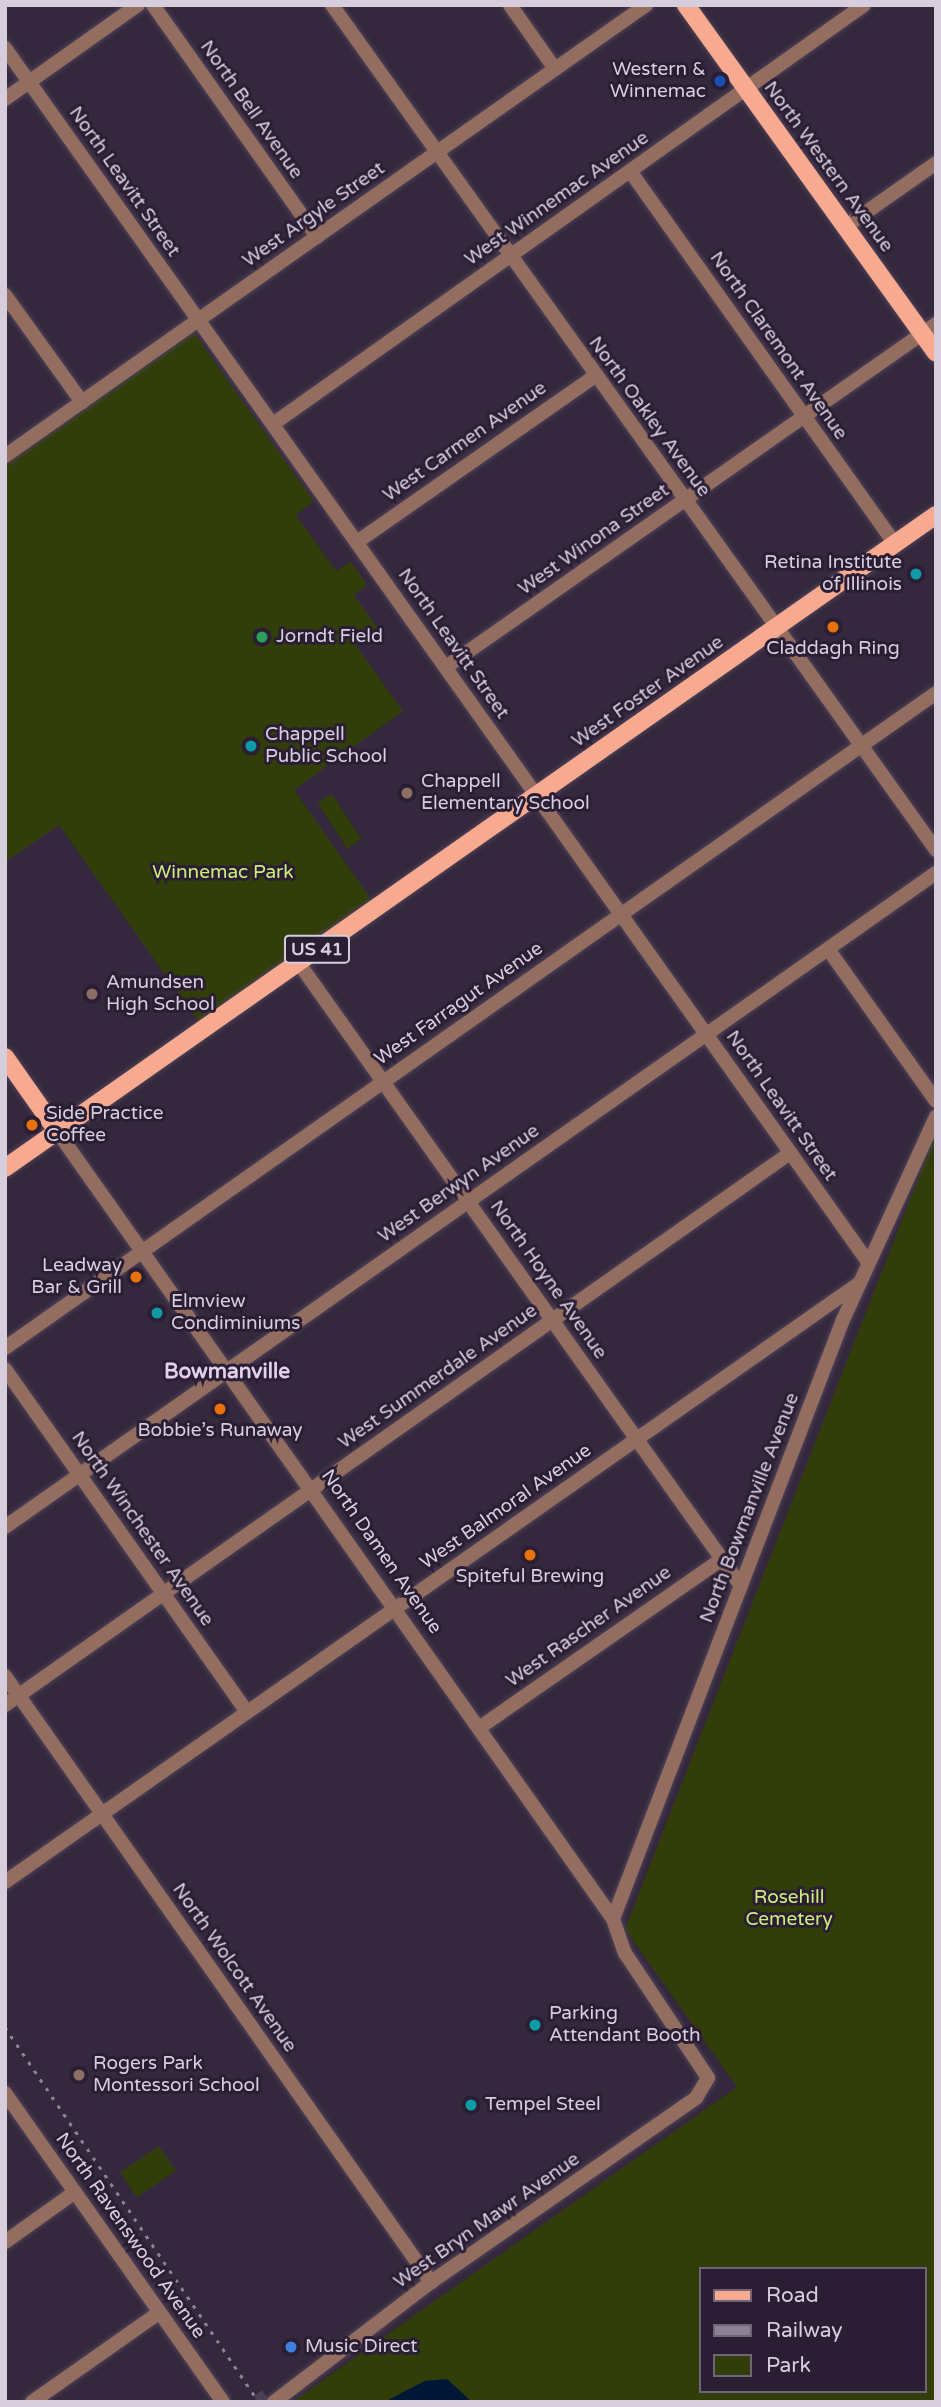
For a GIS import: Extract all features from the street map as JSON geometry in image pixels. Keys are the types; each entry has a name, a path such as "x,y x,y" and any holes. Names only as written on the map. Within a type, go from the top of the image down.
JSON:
{"main road":[{"name":"North Western Avenue","path":"686,5 845,227 929,329 936,353"},
{"name":"West Foster Avenue","path":"5,1168 936,515"},
{"name":"North Damen Avenue","path":"5,1057 57,1131"}],"street":[{"path":"5,99 138,5"},
{"name":"North Bell Avenue","path":"153,5 317,237"},
{"name":"North Oakley Avenue","path":"332,5 936,850"},
{"path":"510,5 555,69"},
{"name":"West Argyle Street","path":"5,456 646,5"},
{"name":"West Winnemac Avenue","path":"273,424 864,5"},
{"name":"North Leavitt Street","path":"5,48 868,1262"},
{"path":"845,227 936,163"},
{"name":"North Claremont Avenue","path":"630,171 895,544"},
{"path":"5,295 82,402"},
{"name":"West Winona Street","path":"446,667 929,329"},
{"name":"West Carmen Avenue","path":"357,542 596,374"},
{"name":"West Farragut Avenue","path":"5,1348 936,693"},
{"name":"West Berwyn Avenue","path":"5,1527 936,873"},
{"path":"828,949 936,1101"},
{"name":"North Hoyne Avenue","path":"298,962 741,1586"},
{"name":"North Bowmanville Avenue","path":"613,1919 858,1284 936,1117"},
{"name":"North Damen Avenue","path":"57,1131 613,1919 625,1953 708,2078"},
{"name":"West Summerdale Avenue","path":"5,1705 790,1153"},
{"name":"West Balmoral Avenue","path":"5,1882 858,1284"},
{"name":"North Winchester Avenue","path":"5,1369 247,1712"},
{"name":"West Rascher Avenue","path":"479,1728 722,1559"},
{"name":"North Wolcott Avenue","path":"5,1676 431,2282"},
{"name":"West Bryn Mawr Avenue","path":"274,2397 431,2282 696,2098 708,2078"},
{"name":"North Ravenswood Avenue","path":"5,2093 223,2402"},
{"path":"5,2242 75,2193"},
{"path":"32,2402 160,2312"}],"green space":[{"name":"Winnemac Park","path":"194,333 314,501 296,515 336,571 351,562 367,585 354,595 378,629 356,646 403,711 294,790 371,899 198,1021 59,825 5,862 5,466"},
{"path":"332,794 361,839 347,849 318,803"},
{"name":"Rosehill Cemetery","path":"936,1133 936,2402 292,2402 737,2087 625,1929"},
{"path":"159,2146 176,2171 137,2197 120,2172"}],"water":[{"path":"447,2379 472,2402 384,2402 425,2381"}],"tunnel":[{"path":"258,2402 266,2396"}],"railway":[{"path":"5,2027 259,2402"}],"place":[{"name":"Western & Winnemac","path":"720,81"},
{"name":"Retina Institute of Illinois","path":"916,574"},
{"name":"Claddagh Ring","path":"833,627"},
{"name":"Jorndt Field","path":"262,637"},
{"name":"Chappell Public School","path":"251,746"},
{"name":"Chappell Elementary School","path":"407,793"},
{"name":"Amundsen High School","path":"92,994"},
{"name":"Side Practice Coffee","path":"32,1125"},
{"name":"Leadway Bar & Grill","path":"136,1277"},
{"name":"Elmview Condiminiums","path":"157,1313"},
{"name":"Bobbie’s Runaway","path":"220,1409"},
{"name":"Spiteful Brewing","path":"530,1555"},
{"name":"Parking Attendant Booth","path":"535,2025"},
{"name":"Rogers Park Montessori School","path":"79,2075"},
{"name":"Tempel Steel","path":"471,2105"},
{"name":"Music Direct","path":"291,2347"}],"district":[{"name":"Bowmanville","path":"227,1372"}]}
